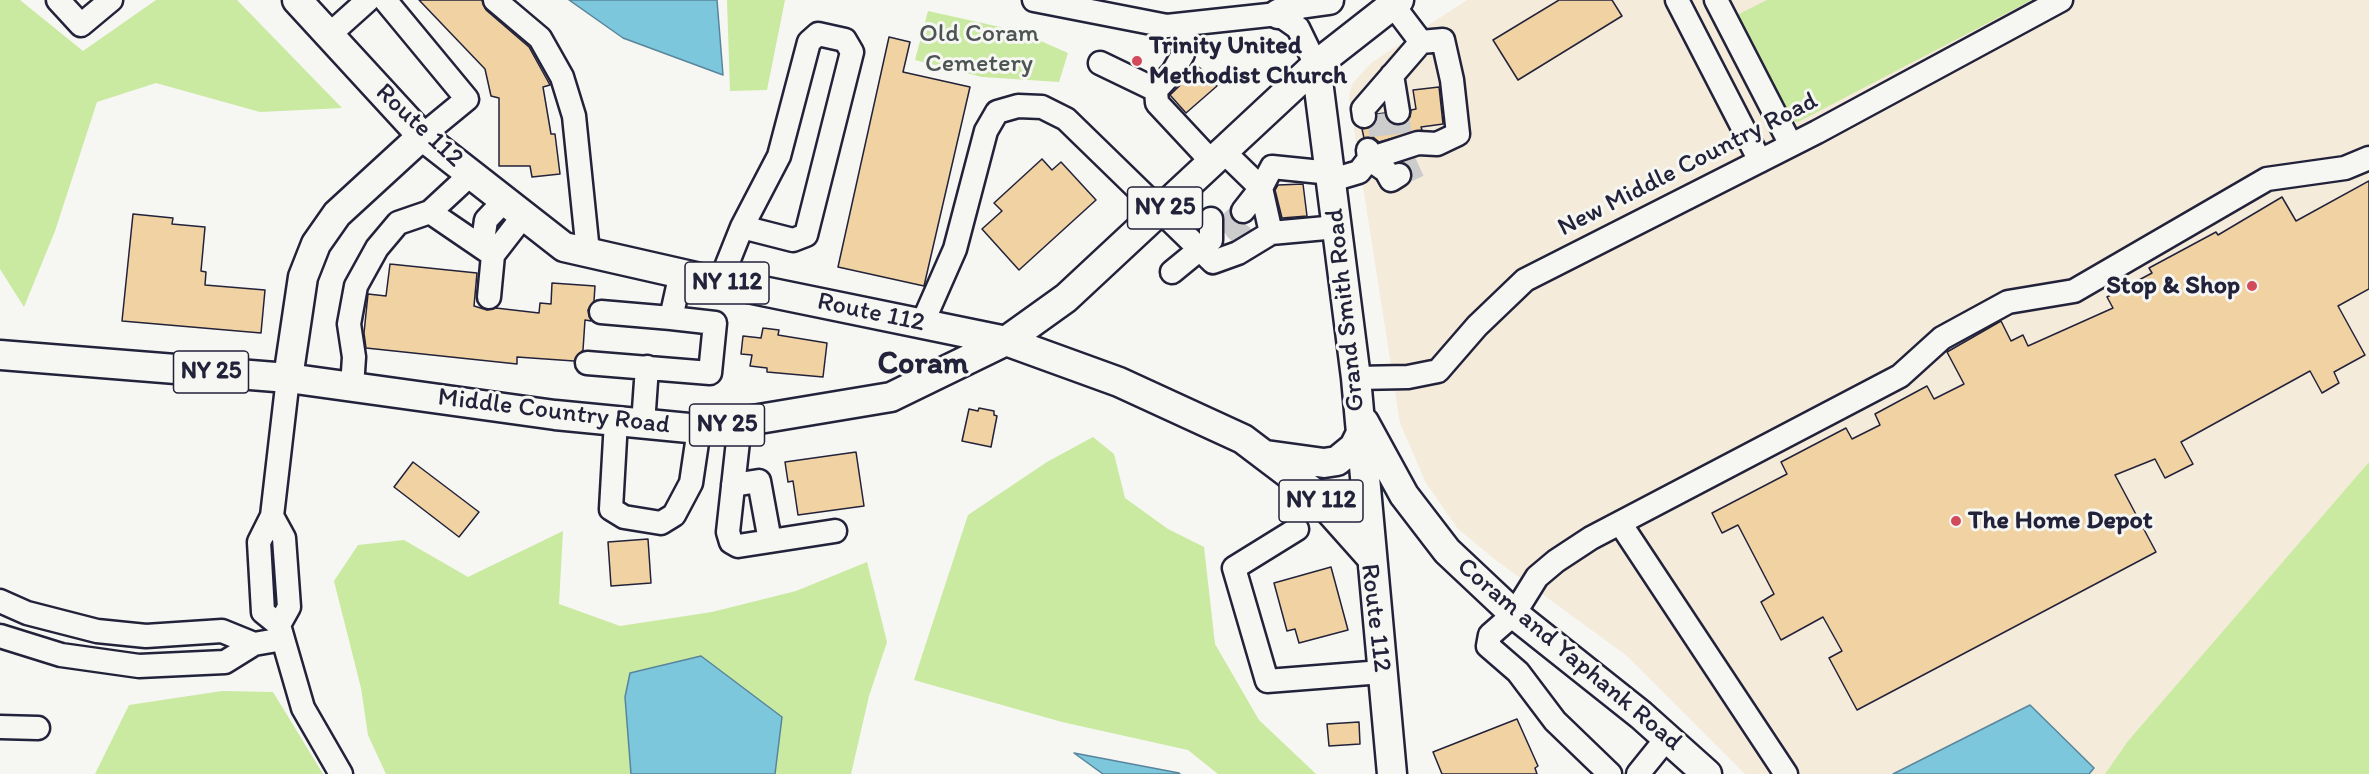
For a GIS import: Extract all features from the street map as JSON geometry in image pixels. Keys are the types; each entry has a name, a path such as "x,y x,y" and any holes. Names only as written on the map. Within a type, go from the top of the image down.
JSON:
{"main road":[{"name":"Route 112","path":"297,0 422,136 564,247 1006,341 1119,382 1243,439 1313,492 1370,556 1392,774"},
{"path":"1277,7 1329,0"},
{"name":"Middle Country Road","path":"0,355 288,378 555,415 699,429 891,397 1006,341 1066,298 1316,65 1396,2"},
{"name":"Grand Smith Road","path":"1316,65 1356,378 1370,556"},
{"path":"288,378 303,277 316,244 336,214 422,136"},
{"path":"1264,455 1324,463 1337,461 1354,447 1359,423"},
{"name":"Coram and Yaphank Road","path":"1359,423 1404,495 1448,551 1514,614 1667,738 1707,774"}],"street":[{"path":"58,0 81,25 111,0"},
{"path":"329,35 368,0"},
{"path":"385,0 467,99 422,136"},
{"path":"495,0 540,38 562,77 574,116 588,252"},
{"path":"1034,0 1175,25 1277,7 1298,28 1316,65"},
{"path":"1716,0 1791,145"},
{"name":"New Middle Country Road","path":"1356,378 1408,377 1438,371 1477,326 1525,280 1791,145 2061,0"},
{"path":"1396,2 1421,42"},
{"path":"1682,2 1760,161"},
{"path":"1175,25 1183,54 1173,72 1156,90 1157,104 1218,157 1252,209 1337,226"},
{"path":"720,282 742,227 779,156 809,42 818,34 845,40 852,52 806,235 793,240 742,227"},
{"path":"1215,236 1213,262 1238,253 1252,209 1272,167 1331,177 1359,172 1418,143 1428,153 1458,134 1452,80 1443,40 1421,42 1392,75 1379,109"},
{"path":"1100,63 1156,90"},
{"path":"922,324 955,249 986,130 997,112 1018,106 1042,107 1066,119 1160,212 1215,236"},
{"path":"1610,774 1555,721 1518,672 1488,646 1490,635 1514,614 1537,577 1556,561 1620,522 1900,376 1942,338 2008,302 2074,291 2268,179 2345,168 2369,158"},
{"path":"352,387 354,357 349,324 356,286 377,248 398,223 429,212 471,174"},
{"path":"489,297 485,249 514,208"},
{"path":"429,212 485,249"},
{"path":"1172,272 1215,236"},
{"path":"671,318 681,273"},
{"path":"587,363 710,373 715,323 601,312"},
{"path":"647,368 629,422 611,509 624,517 661,523 674,515 691,483 699,429"},
{"path":"288,378 272,516 259,542 262,606 263,612 281,632 303,708 341,774"},
{"path":"740,423 728,532 730,542 738,546 835,531"},
{"path":"733,485 759,481 770,541"},
{"path":"1620,522 1786,774"},
{"path":"1297,530 1234,568 1267,681 1382,672"},
{"path":"0,601 27,613 97,631 146,636 222,632 254,644"},
{"path":"0,636 61,655 139,666 225,662 254,644 281,632"},
{"path":"0,727 39,728"},
{"path":"1638,774 1667,738"}],"shaded area":[{"path":"1467,0 2369,0 2369,462 2128,741 2105,774 1745,774 1627,656 1497,561 1458,529 1426,483 1400,423 1349,97 1352,84 1371,63"}],"green space":[{"path":"0,0 20,0 83,51 156,0 237,0 342,108 260,112 156,83 97,102 55,231 24,307 0,269"},
{"path":"727,0 785,0 767,90 730,91"},
{"path":"1767,0 2032,0 1798,122 1788,121 1733,17"},
{"name":"Old Coram Cemetery","path":"928,11 1018,31 1068,53 1059,82 982,77 915,60"},
{"path":"1093,437 1114,454 1125,498 1168,529 1204,547 1215,644 1259,720 1316,774 1218,774 1188,750 1062,722 914,680 968,515 1047,462"},
{"path":"2369,462 2369,774 2105,774 2128,741"},
{"path":"563,531 559,604 620,626 712,612 796,591 867,562 887,642 869,696 851,774 775,774 782,717 633,771 631,774 386,774 368,735 361,688 334,581 358,545 404,540 468,577"},
{"path":"222,691 273,692 323,774 95,774 129,705"}],"water":[{"path":"569,0 717,0 723,75 623,38"},
{"path":"701,656 782,717 775,774 631,774 625,697 630,673"},
{"path":"2030,705 2094,768 2089,774 1893,774"},
{"path":"1074,753 1179,773 1180,774 1103,774"}],"building":[{"path":"419,0 482,0 486,10 529,47 550,85 543,87 551,134 555,134 560,174 532,177 530,166 499,166 499,98 491,96 485,69"},
{"path":"1559,0 1612,0 1622,16 1518,80 1493,40"},
{"path":"889,37 910,42 903,72 970,87 924,286 838,267"},
{"path":"1199,67 1217,86 1186,113 1170,95"},
{"path":"1439,87 1443,124 1421,127 1422,130 1379,142 1373,137 1364,138 1362,129 1373,126 1377,114 1385,113 1388,121 1401,125 1410,117 1411,110 1416,109 1413,90"},
{"path":"1042,159 1052,170 1061,162 1096,200 1019,270 982,229 1002,211 994,203"},
{"path":"2369,181 2369,289 2338,306 2365,355 2334,372 2339,383 2322,393 2310,371 2181,442 2193,464 2165,478 2155,459 2115,475 2156,552 1857,710 1829,658 1842,651 1823,617 1781,640 1761,602 1774,594 1738,525 1722,533 1712,513 1787,474 1781,462 1846,428 1852,439 1880,425 1875,414 1927,386 1934,399 1964,384 1947,352 2001,321 2011,341 2023,335 2028,346 2113,308 2107,297 2152,273 2149,268 2216,232 2218,235 2282,197 2296,221"},
{"path":"1303,184 1307,216 1282,218 1275,190 1278,185"},
{"path":"133,214 173,218 172,224 205,227 201,271 206,272 205,285 265,290 261,333 122,321"},
{"path":"390,264 477,273 474,306 487,310 496,308 539,313 540,303 551,304 552,283 595,286 594,301 588,310 591,321 585,320 583,350 574,361 517,357 517,364 366,348 364,333 368,294 386,296"},
{"path":"763,328 779,330 778,335 827,343 823,377 767,372 767,368 750,366 752,355 741,354 743,336 761,338"},
{"path":"979,408 994,411 994,415 997,416 991,447 962,441 969,409 978,411"},
{"path":"856,452 864,506 798,515 793,481 788,482 785,462"},
{"path":"413,462 479,512 459,537 394,487"},
{"path":"648,539 651,583 611,586 608,542"},
{"path":"1331,567 1348,630 1299,643 1295,629 1287,631 1274,583"},
{"path":"1517,719 1538,766 1535,768 1537,774 1442,774 1433,752"},
{"path":"1359,722 1360,744 1329,746 1327,724"}],"tunnel":[{"path":"1398,112 1402,148"},
{"path":"1378,114 1381,143"},
{"path":"1399,175 1427,162"},
{"path":"1222,230 1243,211"},
{"path":"1234,243 1254,222"}],"place":[{"name":"Trinity United Methodist Church","path":"1137,61"},
{"name":"Stop & Shop","path":"2252,286"},
{"name":"The Home Depot","path":"1956,521"}],"district":[{"name":"Coram","path":"923,365"}]}
